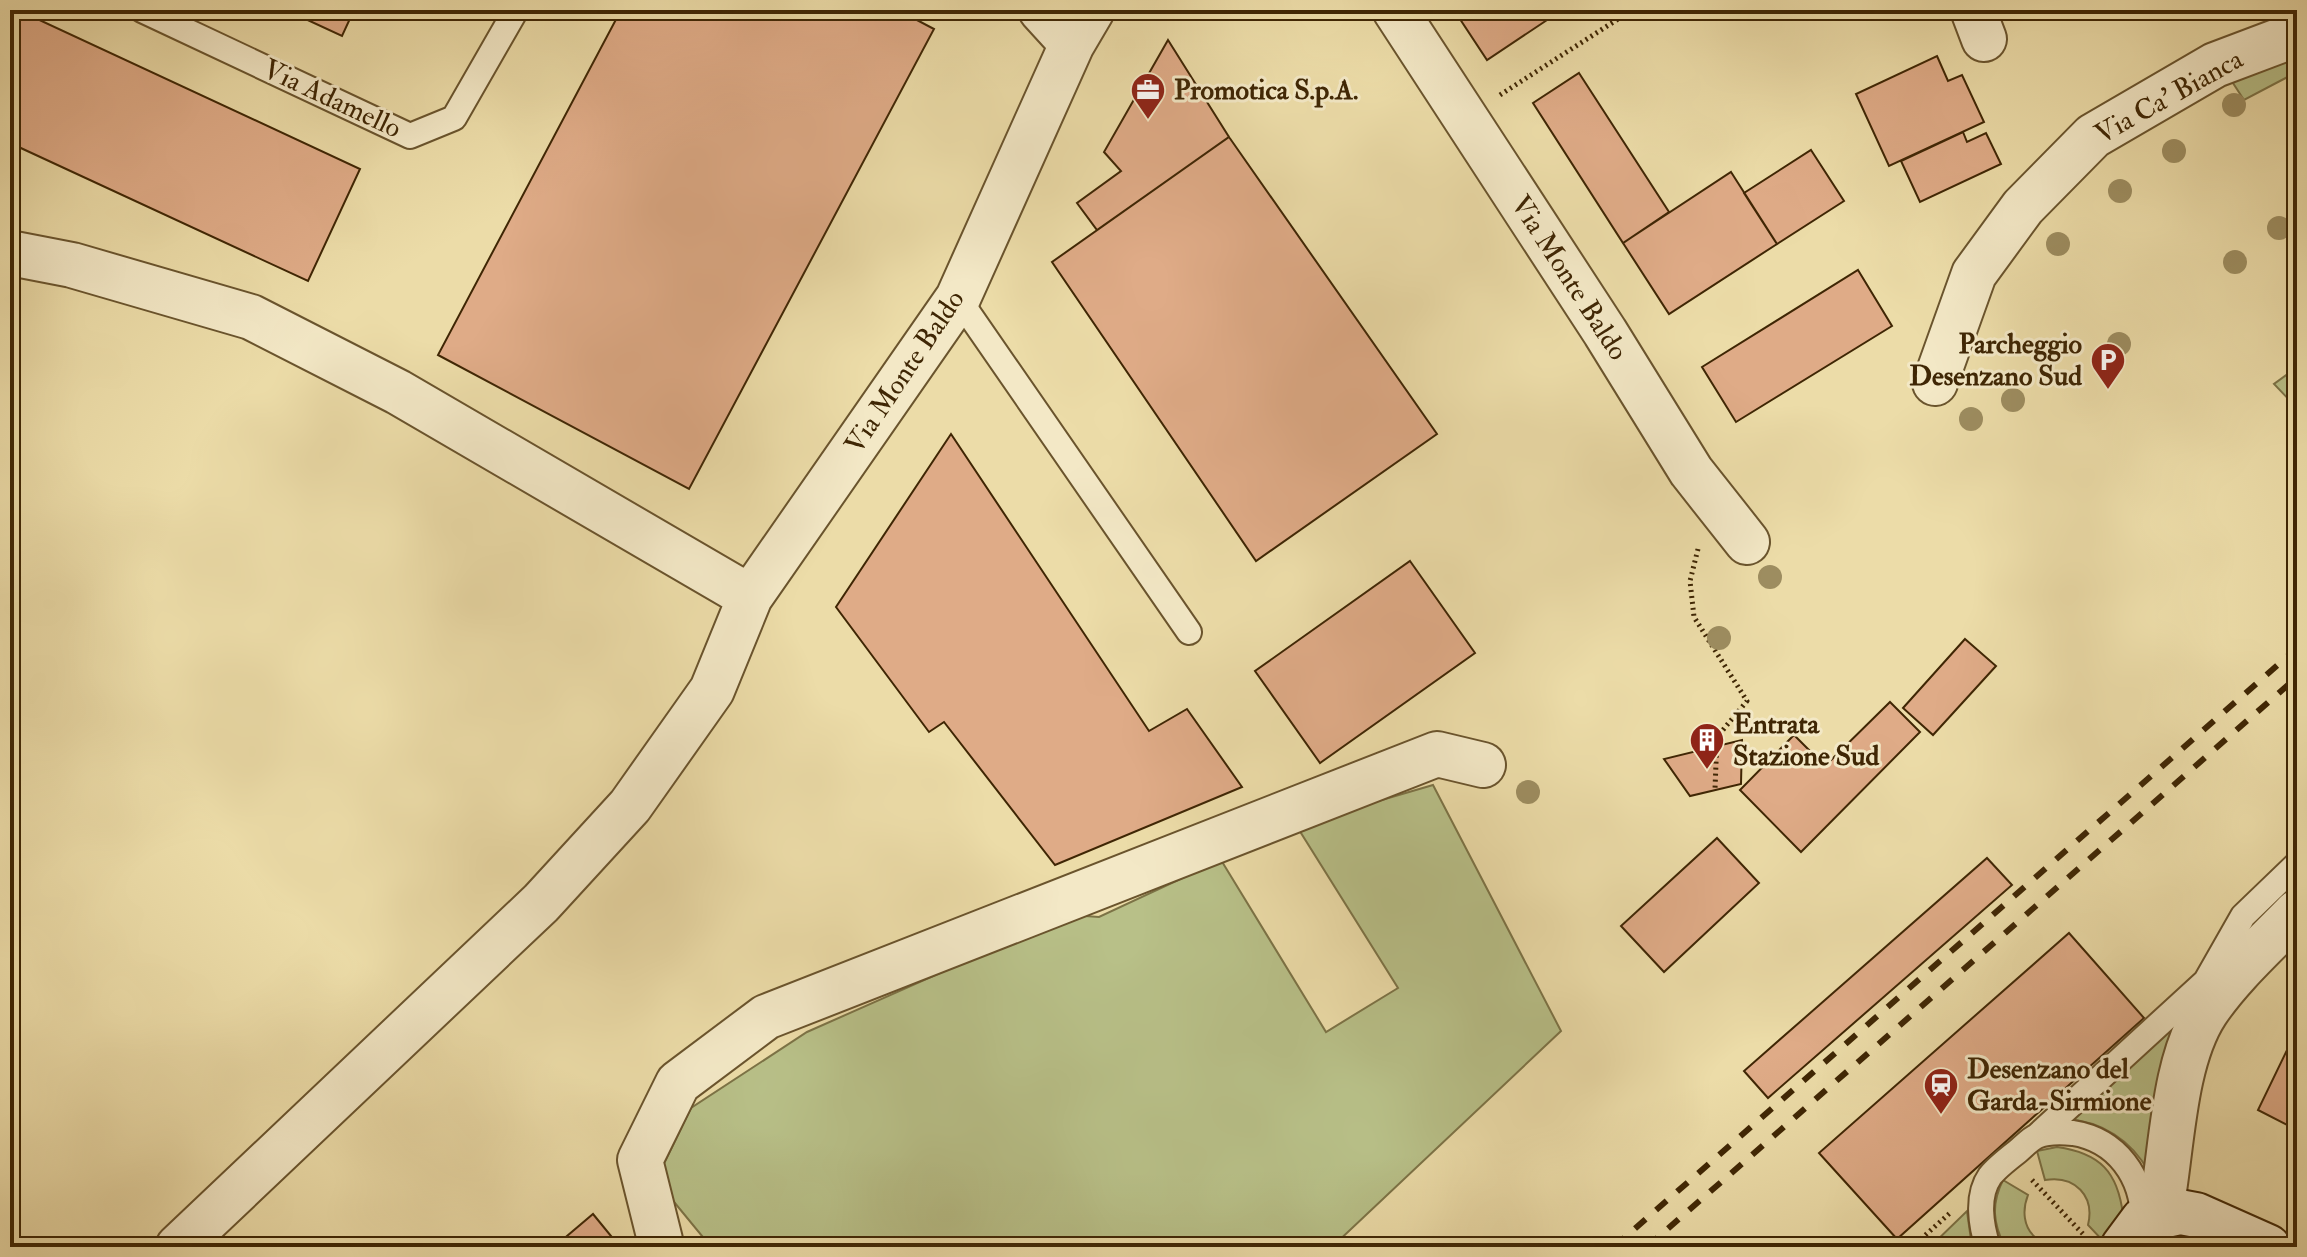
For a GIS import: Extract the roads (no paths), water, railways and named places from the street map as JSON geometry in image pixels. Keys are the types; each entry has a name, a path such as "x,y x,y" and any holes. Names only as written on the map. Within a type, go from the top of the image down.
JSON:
{"street":[{"path":"1041,10 1082,27"},
{"name":"Via Monte Baldo","path":"1395,10 1597,320 1691,471 1747,542"},
{"name":"Via Monte Baldo","path":"178,1247 541,903 630,806 712,690 750,597 958,298 1082,27"},
{"name":"Via Ca' Bianca","path":"1935,383 1974,274 2023,207 2093,136 2215,65 2297,34"},
{"path":"10,253 72,265 251,317 398,392 750,597"},
{"path":"660,1247 640,1160 678,1083 766,1017 1437,754 1483,765"},
{"path":"2128,1229 2177,1096 2194,1037 2205,1015 2226,986 2297,912"},
{"path":"2128,1229 2180,1212 2196,1215 2268,1247"}],"lane":[{"name":"Via Adamello","path":"142,10 410,136 454,118 516,10"},
{"path":"958,298 1189,632"},
{"path":"1988,1247 1981,1227 1981,1202 1989,1177 2206,981 2243,916 2297,864"},
{"path":"2037,1136 2062,1132 2087,1135 2110,1147 2129,1166 2143,1206 2128,1229"}],"railway":[{"path":"1614,1247 2297,648"},
{"path":"1647,1247 2297,677"}],"place":[{"name":"Promotica S.p.A.","path":"1148,121"},
{"name":"Parcheggio Desenzano Sud","path":"2108,391"},
{"name":"Entrata Stazione Sud","path":"1707,771"},
{"name":"Desenzano del Garda-Sirmione","path":"1941,1116"}]}
